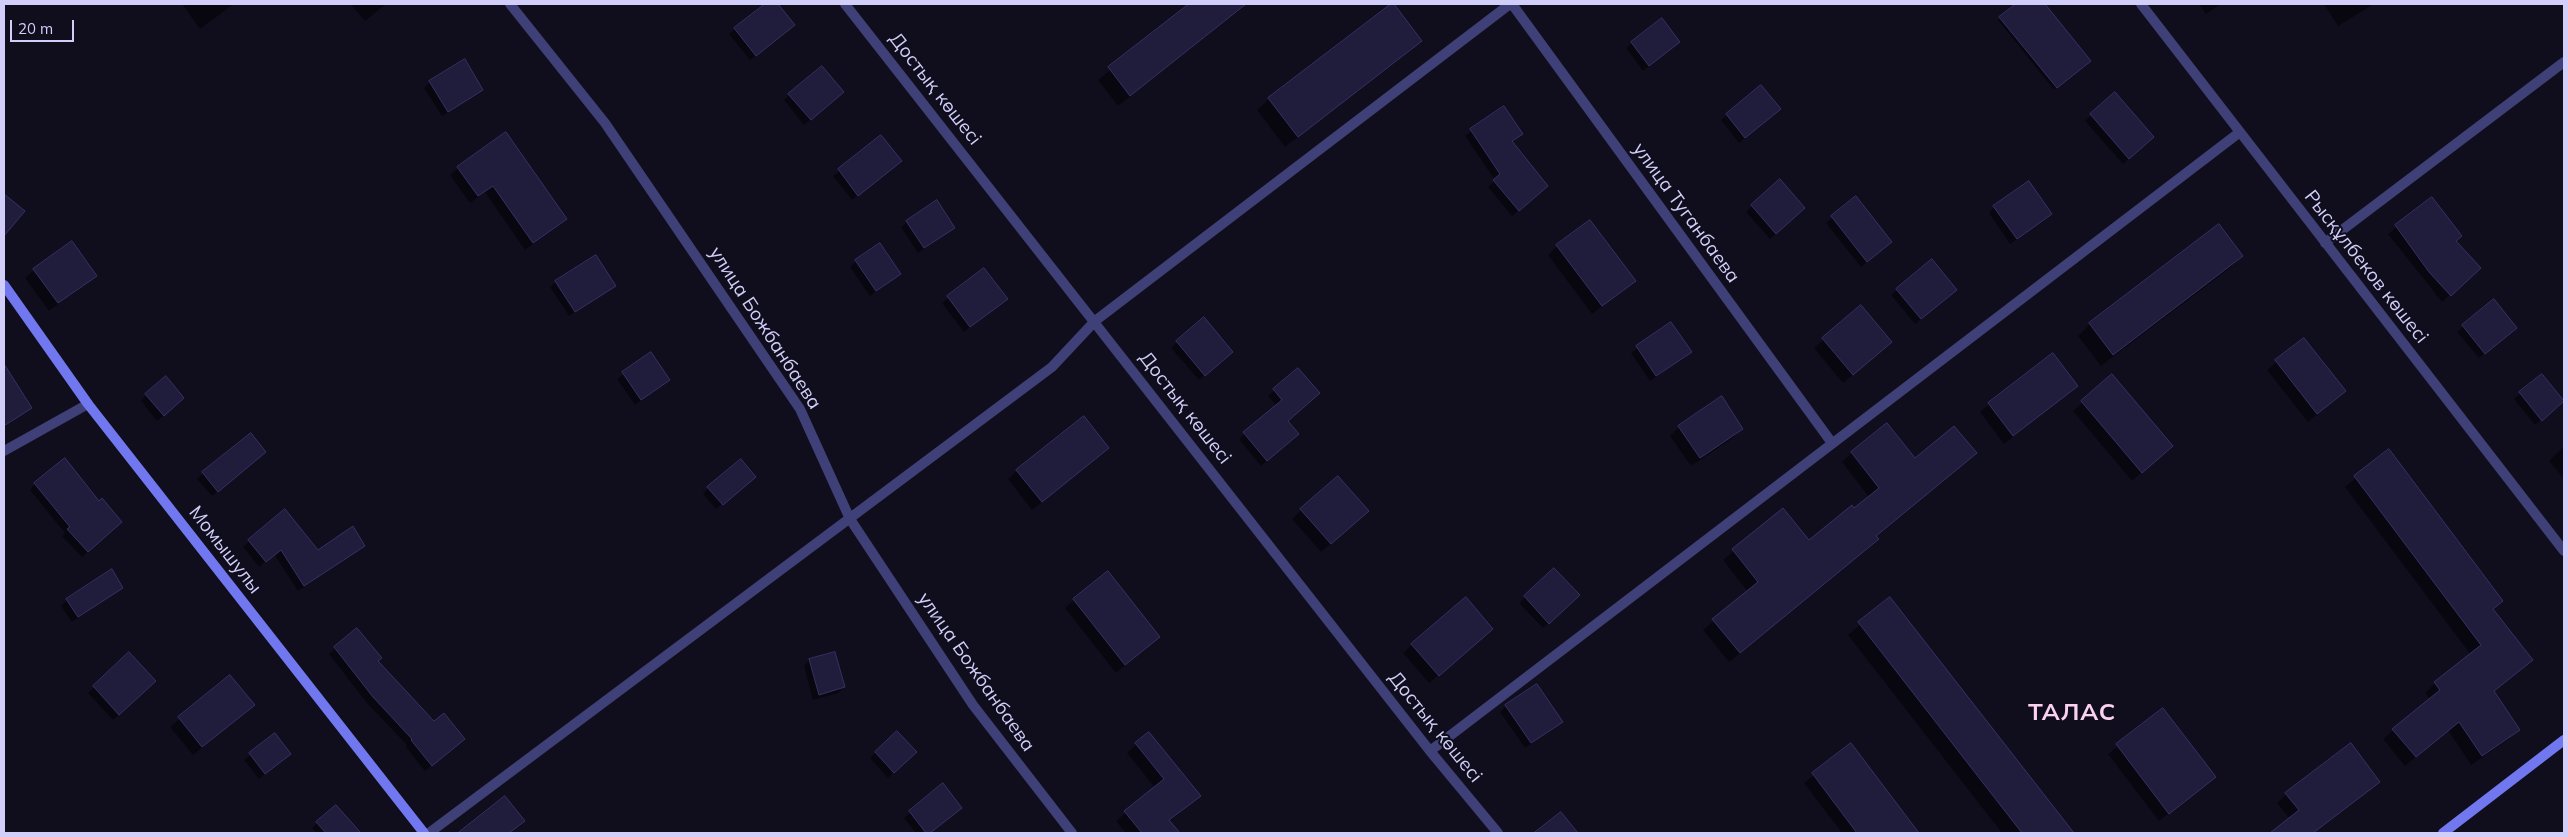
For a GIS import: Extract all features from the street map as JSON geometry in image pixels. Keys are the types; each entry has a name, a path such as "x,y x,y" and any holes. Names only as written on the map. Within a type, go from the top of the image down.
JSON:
{"street":[{"name":"улица Божбанбаева","path":"510,4 605,123 800,408 850,519 974,705 1072,833"},
{"name":"Достық көшесі","path":"846,4 1430,751 1498,833"},
{"path":"430,833 1052,367 1095,321 1511,4"},
{"name":"улица Туганбаева","path":"1511,4 1832,443"},
{"name":"Рысқұлбеков көшесі","path":"2141,4 2564,551"},
{"path":"2326,243 2564,62"},
{"path":"1430,751 2240,132"},
{"name":"Момышулы","path":"4,285 88,404 424,833"},
{"path":"4,451 88,404"},
{"path":"2443,833 2564,740"}],"building":[{"path":"765,4 778,4 795,25 756,56 734,28"},
{"path":"1189,4 1246,4 1130,96 1108,67"},
{"path":"1391,4 1394,4 1422,41 1298,137 1268,98"},
{"path":"2016,4 2045,4 2091,61 2057,88 1999,17"},
{"path":"1662,18 1680,42 1649,66 1631,42"},
{"path":"465,59 483,90 448,112 429,81"},
{"path":"822,66 844,92 811,120 788,94"},
{"path":"1761,85 1781,109 1745,138 1726,114"},
{"path":"2115,92 2154,137 2129,159 2090,114"},
{"path":"1504,106 1523,134 1512,141 1548,186 1519,211 1493,180 1500,174 1470,129"},
{"path":"506,132 567,219 533,243 493,186 478,196 457,167"},
{"path":"881,135 902,161 858,196 838,169"},
{"path":"1780,179 1805,208 1776,234 1751,205"},
{"path":"2029,181 2052,214 2017,239 1993,206"},
{"path":"4,194 25,211 4,236"},
{"path":"1856,196 1892,242 1867,262 1831,216"},
{"path":"2432,197 2462,236 2456,241 2481,268 2451,296 2429,272 2395,225"},
{"path":"937,200 955,228 924,248 906,221"},
{"path":"1590,220 1636,281 1602,306 1556,245"},
{"path":"2219,224 2243,256 2113,355 2089,323"},
{"path":"72,241 97,276 58,303 33,269"},
{"path":"880,243 901,274 876,291 855,260"},
{"path":"596,255 616,286 575,312 555,281"},
{"path":"1932,259 1957,290 1921,319 1896,289"},
{"path":"984,268 1008,299 970,327 947,296"},
{"path":"2494,299 2517,328 2485,354 2462,325"},
{"path":"1861,305 1892,342 1853,375 1822,338"},
{"path":"1204,317 1233,352 1205,376 1176,341"},
{"path":"1671,322 1692,352 1656,376 1636,346"},
{"path":"2304,338 2346,391 2317,414 2275,360"},
{"path":"651,352 670,380 641,400 622,372"},
{"path":"2053,353 2078,386 2013,436 1988,403"},
{"path":"4,364 32,408 4,426"},
{"path":"1298,368 1320,393 1288,421 1299,434 1267,461 1243,432 1282,400 1273,389"},
{"path":"2112,374 2173,446 2142,473 2081,401"},
{"path":"2542,374 2564,401 2542,421 2519,392"},
{"path":"166,376 184,398 164,416 145,394"},
{"path":"1722,396 1743,429 1700,458 1678,426"},
{"path":"1084,416 1109,448 1042,502 1016,470"},
{"path":"1887,423 1915,458 1954,426 1977,453 1876,536 1879,539 1740,653 1712,619 1758,582 1732,549 1783,508 1809,540 1852,505 1854,508 1879,488 1851,452"},
{"path":"251,433 266,452 218,492 202,472"},
{"path":"2389,449 2503,601 2493,609 2533,660 2494,691 2520,730 2482,756 2459,722 2416,757 2392,729 2440,690 2434,682 2481,645 2354,476"},
{"path":"65,458 99,501 102,498 122,522 88,552 67,529 70,527 34,483"},
{"path":"741,459 756,477 723,505 707,487"},
{"path":"1338,476 1369,511 1331,544 1300,509"},
{"path":"285,509 318,550 353,526 365,546 304,586 281,550 266,562 248,540"},
{"path":"1554,568 1580,595 1549,624 1524,596"},
{"path":"112,569 123,588 78,617 66,599"},
{"path":"1108,571 1160,637 1125,665 1073,599"},
{"path":"1466,597 1493,629 1439,676 1411,644"},
{"path":"1890,597 2074,833 2022,833 1858,622"},
{"path":"357,628 382,658 378,661 434,721 444,713 465,739 432,766 412,739 373,697 334,647"},
{"path":"129,652 156,681 119,715 93,686"},
{"path":"835,652 845,687 819,695 809,659"},
{"path":"230,675 255,705 202,747 178,717"},
{"path":"1537,684 1563,722 1531,743 1505,705"},
{"path":"2163,708 2216,777 2169,814 2116,744"},
{"path":"897,731 917,752 894,773 875,752"},
{"path":"1149,732 1201,796 1169,820 1180,833 1142,833 1124,811 1164,779 1135,743"},
{"path":"275,733 291,754 265,774 249,753"},
{"path":"1851,743 1919,833 1857,833 1812,773"},
{"path":"2351,743 2380,782 2313,833 2270,833 2299,810 2285,793"},
{"path":"943,783 962,808 930,833 926,833 909,811"},
{"path":"505,796 525,821 509,833 458,833"},
{"path":"336,805 361,833 326,833 316,822"},
{"path":"1561,812 1578,833 1534,833"}],"district":[{"name":"ТАЛАС","path":"2072,713"}]}
